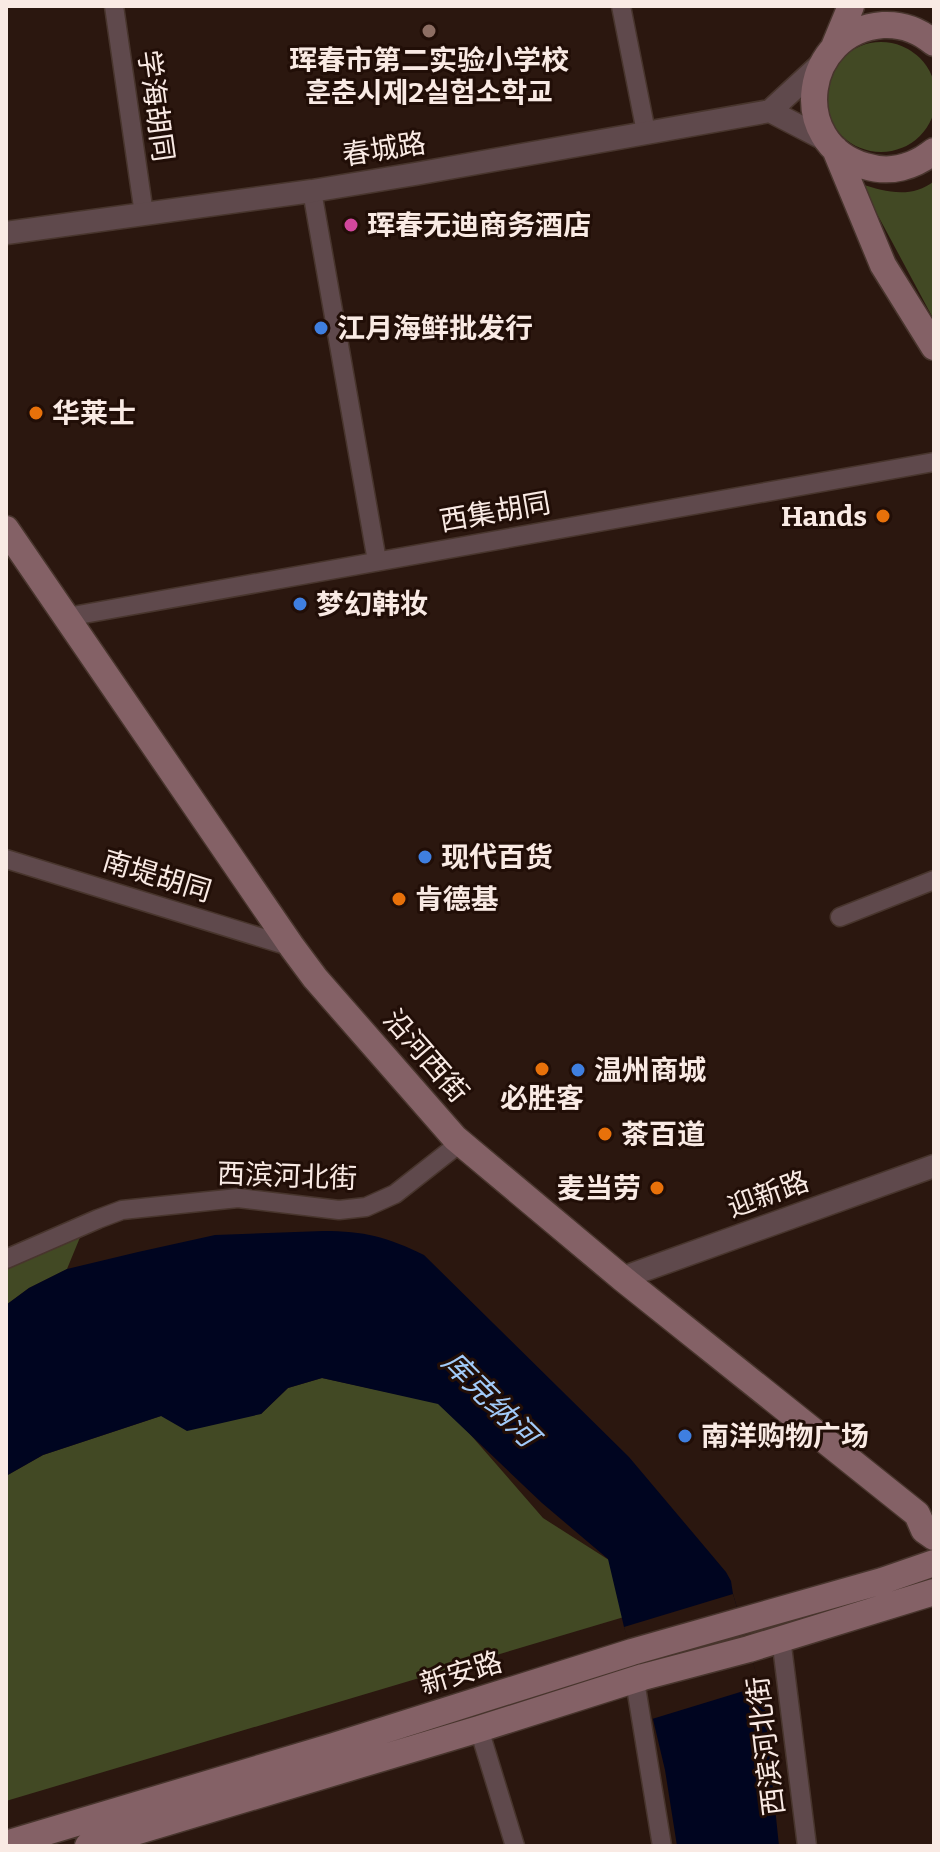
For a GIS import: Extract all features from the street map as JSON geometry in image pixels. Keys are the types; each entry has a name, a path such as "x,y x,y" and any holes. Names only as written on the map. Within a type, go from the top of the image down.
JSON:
{"main road":[{"path":"851,6 815,83 813,103 818,123 831,145 883,265 934,347"},
{"path":"891,6 928,36"},
{"path":"828,55 851,34 871,26 892,25 928,36"},
{"path":"831,145 854,163 876,170 900,169 922,161 934,151"},
{"name":"沿河西街","path":"6,529 292,947 315,978 460,1143 622,1278 926,1514 924,1530 934,1537"},
{"name":"新安路","path":"6,1844 934,1563"},
{"name":"新安路","path":"88,1846 934,1592"}],"street":[{"name":"学海胡同","path":"114,6 144,214"},
{"path":"621,6 646,132"},
{"path":"828,55 770,111 831,145"},
{"name":"春城路","path":"6,233 312,191 770,111"},
{"path":"312,191 377,561"},
{"name":"西集胡同","path":"67,617 934,462"},
{"name":"南堤胡同","path":"6,859 292,947"},
{"path":"840,917 934,880"},
{"name":"西滨河北街","path":"6,1259 122,1210 238,1198 339,1210 366,1207 395,1194 460,1143"},
{"name":"迎新路","path":"622,1278 934,1166"},
{"name":"西滨河北街","path":"781,1638 807,1846"},
{"path":"639,1679 662,1846"},
{"path":"479,1729 515,1846"}],"green space":[{"path":"881,42 902,46 920,58 932,76 936,97 932,118 920,136 902,148 881,152 860,148 842,136 830,118 826,97 830,76 842,58 860,46"},
{"path":"934,181 934,320 861,184 908,192 926,187"},
{"path":"81,1235 67,1269 29,1288 6,1305 6,1269"},
{"path":"322,1378 438,1403 469,1433 543,1518 623,1569 624,1617 6,1801 6,1476 43,1455 161,1416 261,1414 288,1388"}],"water":[{"name":"库克纳河","path":"323,1231 375,1236 424,1255 629,1457 726,1572 764,1701 779,1846 677,1846 665,1770 643,1677 624,1627 608,1559 542,1503 438,1404 322,1378 288,1388 261,1414 187,1431 161,1416 43,1455 6,1476 6,1305 29,1288 67,1269 138,1252 215,1235"}],"pier":[{"path":"733,1594 760,1686 652,1719 624,1627"}],"place":[{"name":"珲春市第二实验小学校 훈춘시제2실험소학교","path":"429,31"},
{"name":"珲春无迪商务酒店","path":"351,225"},
{"name":"江月海鲜批发行","path":"321,328"},
{"name":"华莱士","path":"36,413"},
{"name":"Hands","path":"883,516"},
{"name":"梦幻韩妆","path":"300,604"},
{"name":"现代百货","path":"425,857"},
{"name":"肯德基","path":"399,899"},
{"name":"必胜客","path":"542,1069"},
{"name":"温州商城","path":"578,1070"},
{"name":"茶百道","path":"605,1134"},
{"name":"麦当劳","path":"657,1188"},
{"name":"南洋购物广场","path":"685,1436"}]}
